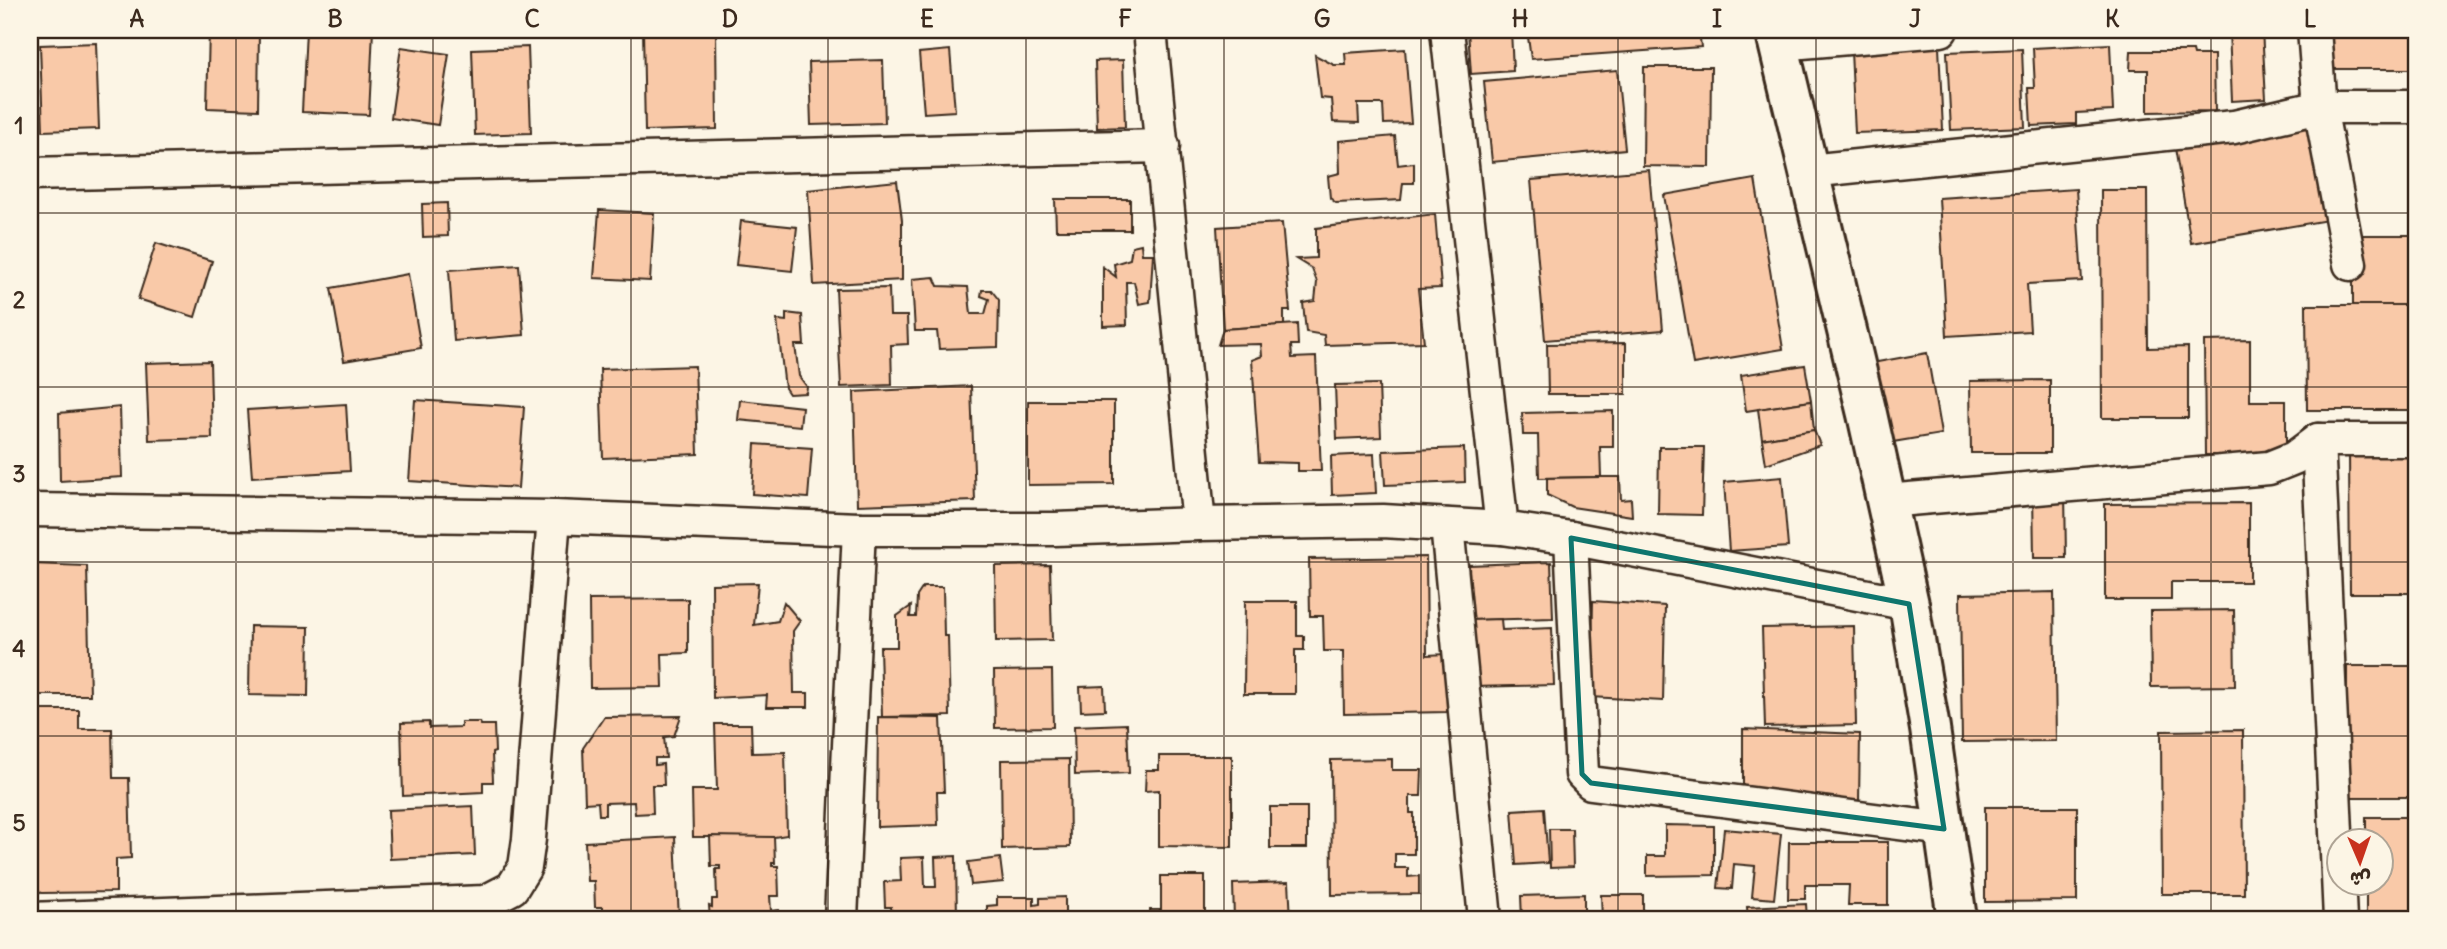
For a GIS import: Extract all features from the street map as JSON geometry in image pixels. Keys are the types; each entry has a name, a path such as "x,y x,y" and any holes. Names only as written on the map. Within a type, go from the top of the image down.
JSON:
{"main road":[{"path":"1777,37 1909,604 1957,919"}],"street":[{"path":"1150,30 1199,524"},
{"path":"1447,30 1502,528"},
{"path":"1777,37 1941,30"},
{"path":"2314,30 2320,107 2350,264"},
{"path":"1809,171 2234,127 2320,107 2417,107"},
{"path":"30,174 1163,146"},
{"path":"2318,440 2340,919"},
{"path":"1886,501 2269,468 2294,458 2318,440 2417,440"},
{"path":"30,510 554,517 859,529 1383,521 1502,528 1571,538 1909,604"},
{"path":"30,919 485,902 512,888 524,867 529,839 554,517"},
{"path":"1447,525 1485,919"},
{"path":"841,919 859,529"},
{"path":"1571,538 1582,774 1591,783 1944,829"}],"highlighted area":[{"path":"1571,538 1909,604 1944,829 1591,783 1582,774"}],"building":[{"path":"209,30 259,30 258,110 207,108"},
{"path":"306,30 373,30 369,115 302,112"},
{"path":"643,30 716,30 717,129 645,131"},
{"path":"1468,30 1511,30 1513,71 1471,74"},
{"path":"1527,30 1699,30 1701,47 1531,59"},
{"path":"2229,30 2262,30 2266,99 2232,101"},
{"path":"2328,30 2413,30 2413,69 2329,69"},
{"path":"96,43 99,129 43,131 40,45"},
{"path":"2110,44 2113,111 2076,113 2076,124 2031,126 2029,88 2035,88 2033,48"},
{"path":"401,47 449,54 438,125 391,118"},
{"path":"528,47 531,133 475,135 472,49"},
{"path":"1939,47 1943,130 1855,133 1851,51"},
{"path":"1405,49 1411,123 1384,124 1383,104 1358,104 1359,123 1333,122 1331,99 1320,98 1315,55 1334,65 1346,65 1345,53"},
{"path":"2022,49 2025,127 1951,130 1947,52"},
{"path":"950,50 955,111 924,113 919,53"},
{"path":"2131,51 2193,51 2194,55 2214,55 2215,111 2148,112 2148,70 2130,70"},
{"path":"883,60 885,123 811,125 809,62"},
{"path":"1123,60 1125,127 1097,128 1095,61"},
{"path":"1644,67 1711,67 1710,167 1643,166"},
{"path":"1617,70 1625,149 1492,162 1484,82"},
{"path":"2310,119 2328,220 2191,243 2174,142"},
{"path":"1395,136 1398,165 1414,163 1414,183 1403,183 1401,200 1336,203 1330,198 1328,176 1340,173 1339,141"},
{"path":"1649,170 1663,330 1545,340 1531,180"},
{"path":"1755,179 1783,349 1693,364 1664,195"},
{"path":"897,181 902,220 902,280 814,285 808,190"},
{"path":"2076,189 2082,281 2027,284 2030,331 1947,336 1939,198"},
{"path":"2101,190 2147,190 2148,348 2188,347 2188,418 2102,418"},
{"path":"1055,199 1130,199 1130,230 1056,230"},
{"path":"447,203 448,236 423,237 422,204"},
{"path":"599,210 654,213 650,281 594,278"},
{"path":"1435,214 1441,288 1418,289 1424,342 1325,345 1324,335 1306,332 1303,303 1315,301 1317,282 1312,269 1296,259 1316,258 1316,228"},
{"path":"741,221 797,227 792,271 736,265"},
{"path":"1282,223 1290,311 1284,311 1284,325 1223,329 1217,227"},
{"path":"2353,235 2417,235 2417,305 2353,305"},
{"path":"156,243 212,261 195,317 138,299"},
{"path":"1141,244 1142,254 1153,254 1150,302 1139,304 1134,282 1126,282 1127,325 1103,326 1103,267 1116,277 1114,264 1130,259 1132,246"},
{"path":"519,265 524,335 454,341 449,270"},
{"path":"408,274 421,348 344,361 331,288"},
{"path":"934,277 938,286 968,287 971,314 985,314 989,299 981,296 982,290 991,290 999,300 998,347 939,349 937,331 915,331 912,279"},
{"path":"889,288 890,316 907,316 908,344 891,345 892,385 841,387 836,289"},
{"path":"2306,305 2417,305 2417,410 2307,410"},
{"path":"786,313 802,315 804,345 795,345 799,376 807,387 806,393 789,394 785,388 777,320 786,321"},
{"path":"1297,324 1298,345 1291,345 1292,358 1316,357 1321,471 1298,471 1298,463 1259,462 1252,360 1262,356 1261,344 1218,345 1223,329"},
{"path":"2250,340 2250,401 2286,401 2286,455 2205,455 2204,341"},
{"path":"1626,343 1626,394 1548,394 1547,344"},
{"path":"1927,353 1941,434 1875,445 1861,365"},
{"path":"210,361 212,438 149,440 146,363"},
{"path":"1805,365 1811,401 1746,411 1741,375"},
{"path":"695,366 698,454 603,458 600,369"},
{"path":"2050,380 2050,453 1971,453 1970,381"},
{"path":"1379,384 1381,437 1337,439 1335,385"},
{"path":"971,386 975,501 857,505 854,392"},
{"path":"415,400 524,407 518,488 409,481"},
{"path":"740,400 802,407 800,426 738,420"},
{"path":"1028,401 1114,401 1114,484 1028,485"},
{"path":"1811,401 1814,430 1762,439 1758,409"},
{"path":"346,404 350,471 252,477 247,410"},
{"path":"120,407 122,477 60,481 59,413"},
{"path":"1613,411 1613,447 1600,447 1601,477 1539,478 1538,435 1523,435 1522,413"},
{"path":"1814,430 1820,445 1766,464 1762,439"},
{"path":"755,444 812,448 808,498 752,494"},
{"path":"1659,447 1704,447 1702,515 1658,514"},
{"path":"1464,448 1465,482 1385,485 1383,451"},
{"path":"2349,450 2417,450 2417,593 2350,593"},
{"path":"1374,454 1376,493 1332,495 1331,456"},
{"path":"1620,477 1621,500 1631,499 1632,516 1572,507 1547,495 1547,478"},
{"path":"1782,477 1788,547 1729,551 1724,482"},
{"path":"2065,491 2066,558 2034,558 2033,492"},
{"path":"2249,503 2249,582 2171,582 2171,600 2105,600 2105,504"},
{"path":"1426,557 1427,655 1446,654 1447,712 1344,714 1343,651 1324,651 1323,616 1310,616 1309,559"},
{"path":"1551,562 1553,618 1471,620 1469,565"},
{"path":"30,564 87,566 90,695 30,695"},
{"path":"1050,565 1052,640 996,641 995,566"},
{"path":"758,583 754,625 778,621 784,602 800,621 793,631 794,693 808,693 808,707 766,707 767,695 713,698 712,584"},
{"path":"923,587 943,587 944,636 948,636 950,716 882,717 880,647 897,647 897,616 911,606 910,617 916,617 917,596"},
{"path":"2054,592 2056,741 1962,742 1960,594"},
{"path":"688,599 688,653 662,654 663,687 590,688 589,600"},
{"path":"1245,601 1297,601 1297,636 1304,636 1304,650 1295,650 1295,694 1244,694"},
{"path":"1593,601 1665,606 1663,701 1591,697"},
{"path":"2234,610 2235,686 2151,687 2150,611"},
{"path":"1501,619 1502,630 1552,628 1554,685 1473,687 1471,620"},
{"path":"250,626 309,627 308,696 249,695"},
{"path":"1854,626 1856,725 1765,727 1762,628"},
{"path":"2347,666 2417,666 2417,797 2347,797"},
{"path":"1052,670 1053,727 995,728 994,671"},
{"path":"1104,686 1105,710 1081,711 1080,687"},
{"path":"30,710 79,710 79,729 112,729 113,778 129,778 131,858 116,859 116,892 42,893 30,885"},
{"path":"681,716 674,736 664,737 666,758 655,758 655,765 663,764 664,785 652,785 653,813 635,814 634,802 605,803 605,815 599,815 598,802 585,803 583,748 604,717"},
{"path":"878,717 941,718 944,792 937,792 938,825 877,827"},
{"path":"429,722 429,728 461,727 461,722 494,725 493,782 483,782 483,792 403,796 401,723"},
{"path":"715,724 751,724 752,753 785,752 787,835 693,837 692,790 717,790"},
{"path":"1127,724 1129,773 1075,775 1074,726"},
{"path":"1743,729 1860,734 1859,802 1743,798"},
{"path":"2243,730 2244,894 2162,894 2161,731"},
{"path":"1159,756 1232,756 1232,847 1159,846 1159,790 1145,791 1146,770 1159,770"},
{"path":"1069,759 1070,847 1002,849 1001,760"},
{"path":"1392,759 1392,770 1422,770 1421,796 1410,796 1410,813 1414,813 1414,854 1395,854 1395,868 1408,868 1408,877 1419,876 1419,894 1332,895 1331,760"},
{"path":"473,806 475,855 390,859 388,810"},
{"path":"1270,807 1307,807 1307,848 1270,848"},
{"path":"1985,807 2077,807 2077,901 1985,902"},
{"path":"1544,808 1548,863 1516,865 1512,810"},
{"path":"2366,817 2417,817 2417,919 2366,919 2366,897 2394,897 2394,827 2366,827"},
{"path":"1665,825 1714,826 1714,875 1647,876 1647,856 1665,856"},
{"path":"1549,829 1572,829 1573,867 1550,868"},
{"path":"1724,829 1781,834 1774,899 1752,897 1755,866 1734,864 1732,889 1718,888"},
{"path":"710,836 774,837 775,863 772,863 772,866 778,866 779,896 770,896 771,911 779,910 780,919 710,919 709,906 712,907 712,899 717,899 716,869 720,869 720,866 711,866"},
{"path":"675,837 679,919 603,919 603,907 595,907 594,881 587,881 585,842"},
{"path":"1789,842 1888,842 1888,905 1848,905 1849,885 1805,885 1805,899 1788,899"},
{"path":"956,856 957,919 892,919 891,907 885,907 884,882 901,881 900,858 924,857 925,887 936,887 935,857"},
{"path":"1000,858 1003,882 971,885 968,862"},
{"path":"1161,876 1205,876 1205,919 1150,919 1150,910 1161,910"},
{"path":"1289,882 1291,919 1234,919 1233,884"},
{"path":"1584,894 1584,919 1522,919 1521,896"},
{"path":"1601,895 1643,895 1643,919 1602,919"},
{"path":"997,897 1034,897 1034,905 1040,904 1040,898 1065,897 1065,919 987,919 987,906 997,905"},
{"path":"1806,904 1807,919 1748,919 1747,907"}]}
